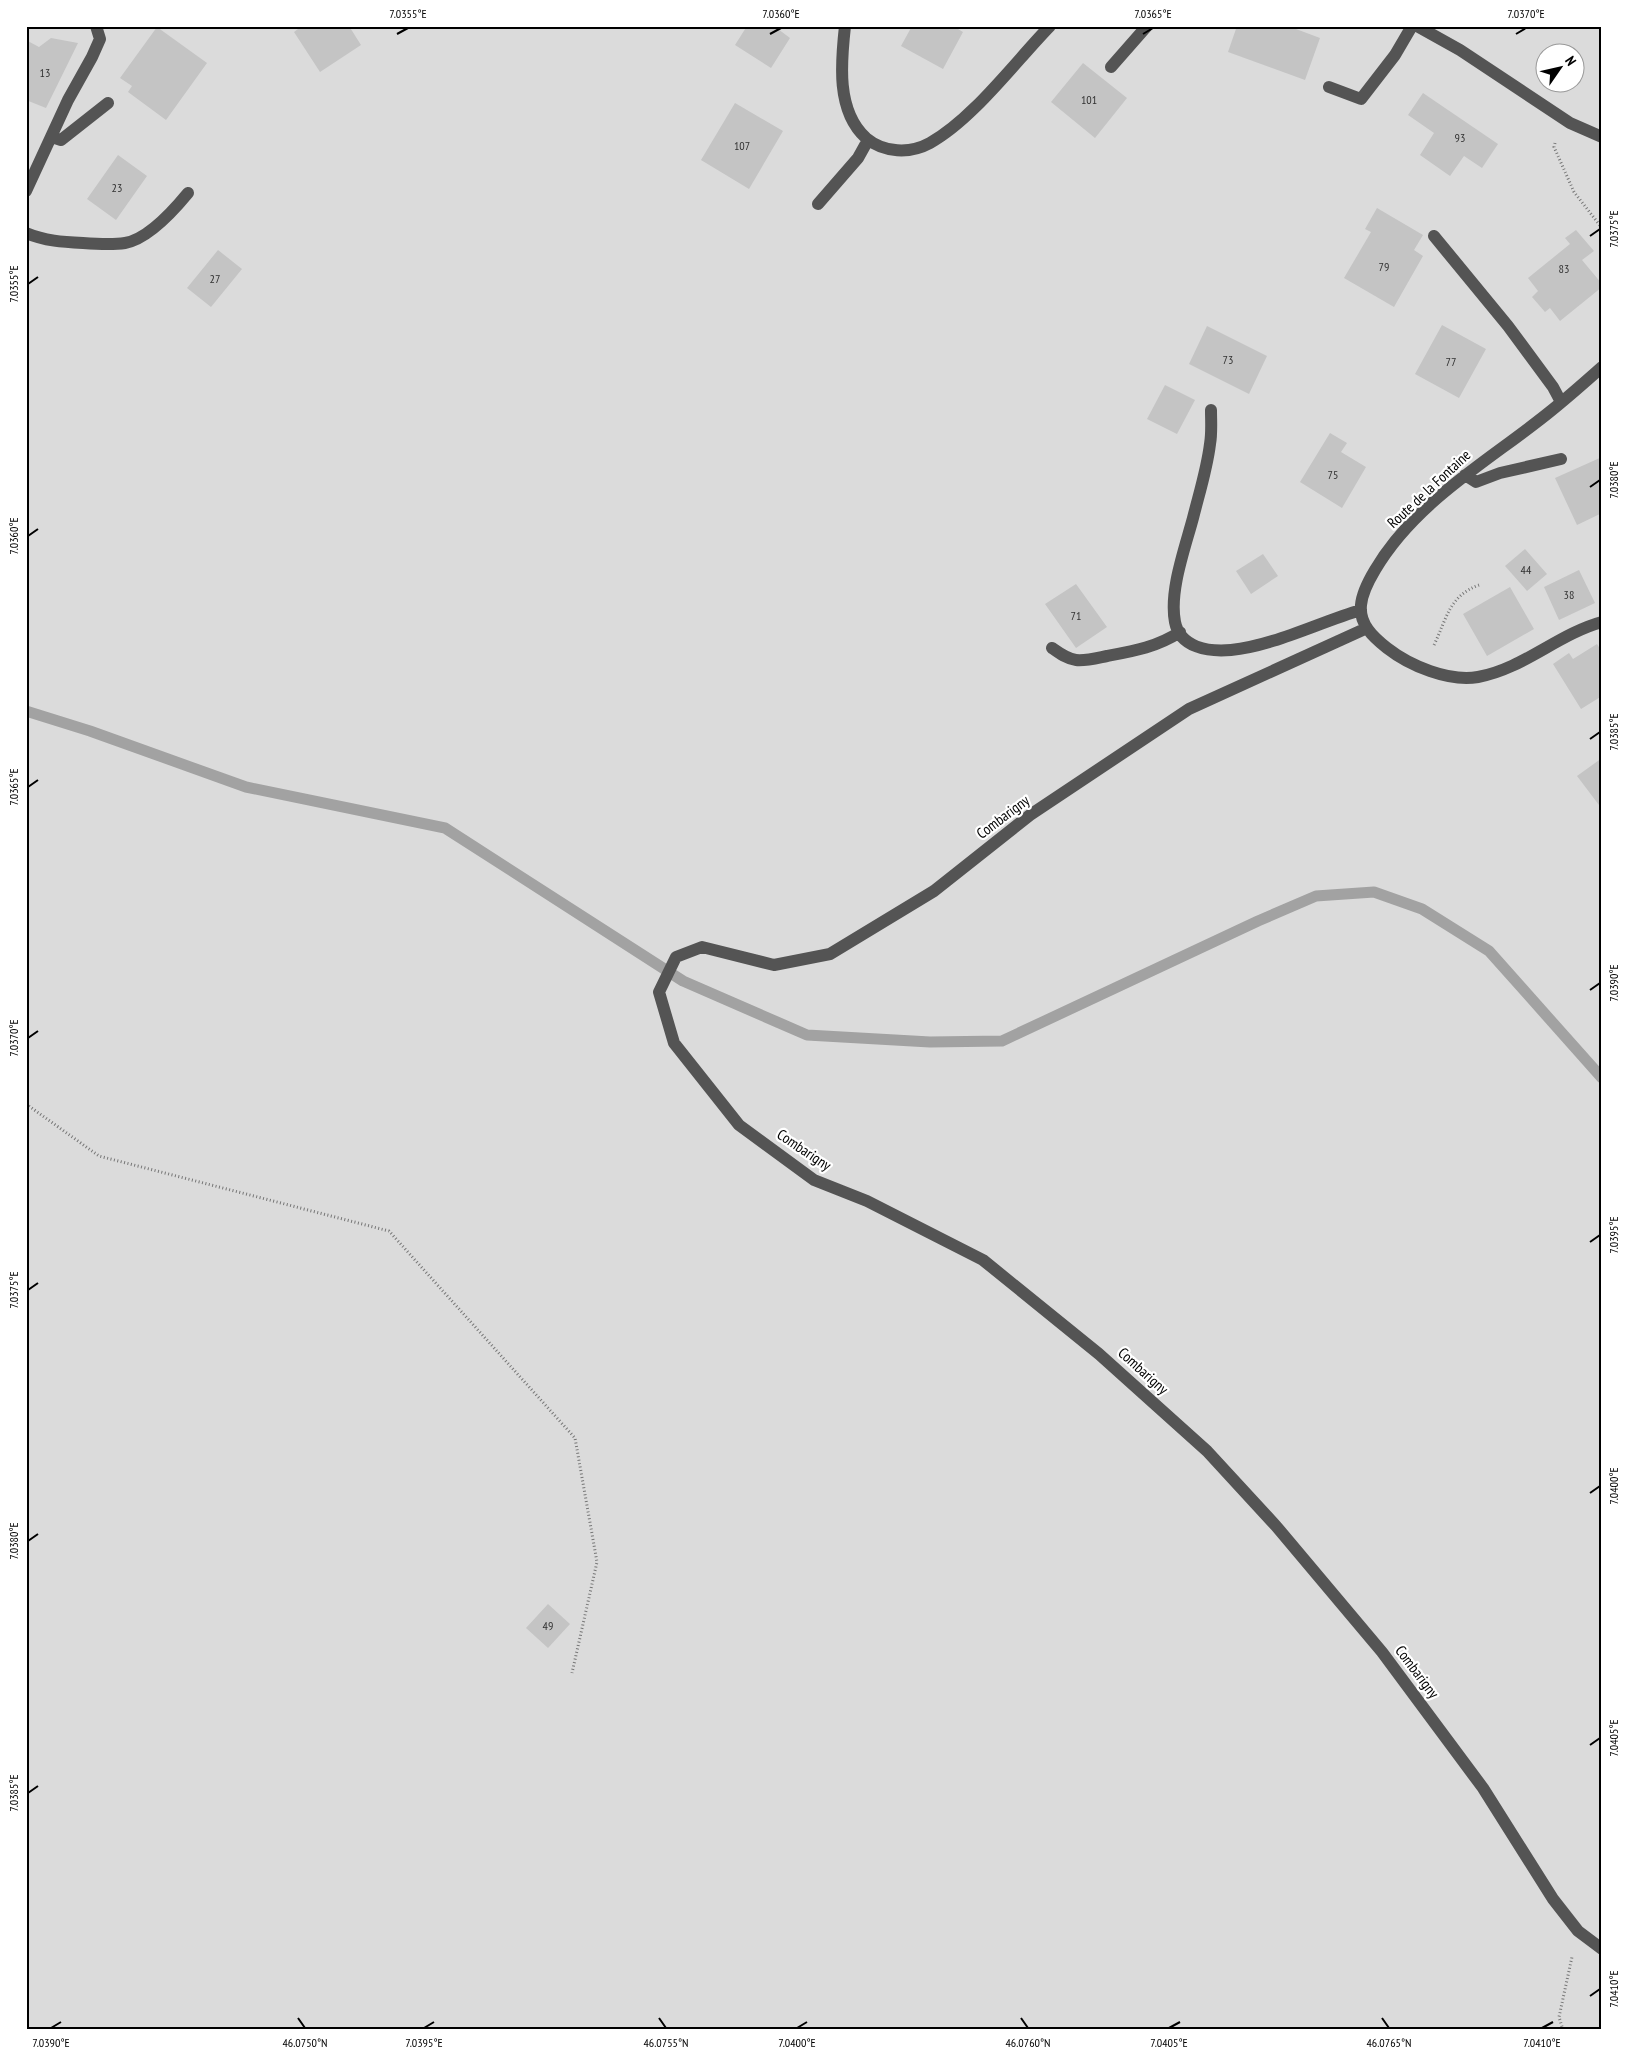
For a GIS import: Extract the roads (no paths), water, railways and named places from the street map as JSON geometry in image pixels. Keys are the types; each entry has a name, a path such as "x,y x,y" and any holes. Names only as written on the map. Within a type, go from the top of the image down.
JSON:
{"street":[{"path":"26,191 68,100 100,39 96,26"},
{"path":"845,26 842,54 844,94 849,112 858,130 868,140 881,147 897,151 911,150 929,144 961,120 1050,26"},
{"path":"1111,67 1147,26"},
{"path":"1330,87 1361,99 1395,55 1412,26"},
{"path":"1417,26 1460,50 1561,117 1590,133 1602,137"},
{"path":"52,137 61,140 108,103"},
{"path":"818,204 858,158 868,140"},
{"path":"26,233 43,240 62,242 127,243 154,228 188,193"},
{"path":"1434,236 1508,326 1553,387 1561,402"},
{"name":"Route de la Fontaine","path":"1361,610 1366,588 1383,556 1415,520 1466,475 1561,402 1602,367"},
{"path":"1211,410 1210,443 1174,599 1175,623 1187,642 1192,646 1212,650 1251,647 1361,610 1367,628 1378,641 1392,652 1424,668 1456,677 1479,677 1508,668 1572,634 1602,622"},
{"path":"1466,475 1476,482 1500,473 1561,459"},
{"name":"Combarigny","path":"1367,628 1189,709 1030,815 934,890 830,954 774,964 702,947 676,957 659,992 674,1043 740,1124 814,1180 867,1201 983,1260 1099,1354 1207,1451 1276,1526 1382,1652 1483,1788 1553,1899 1578,1932 1602,1949"},
{"path":"1052,648 1061,655 1074,660 1086,660 1145,649 1165,642 1180,632"}],"waterway":[{"path":"26,711 90,731 246,787 445,828 683,981 807,1035 930,1042 1002,1041 1258,921 1316,896 1374,892 1422,909 1489,951 1602,1078"}]}
